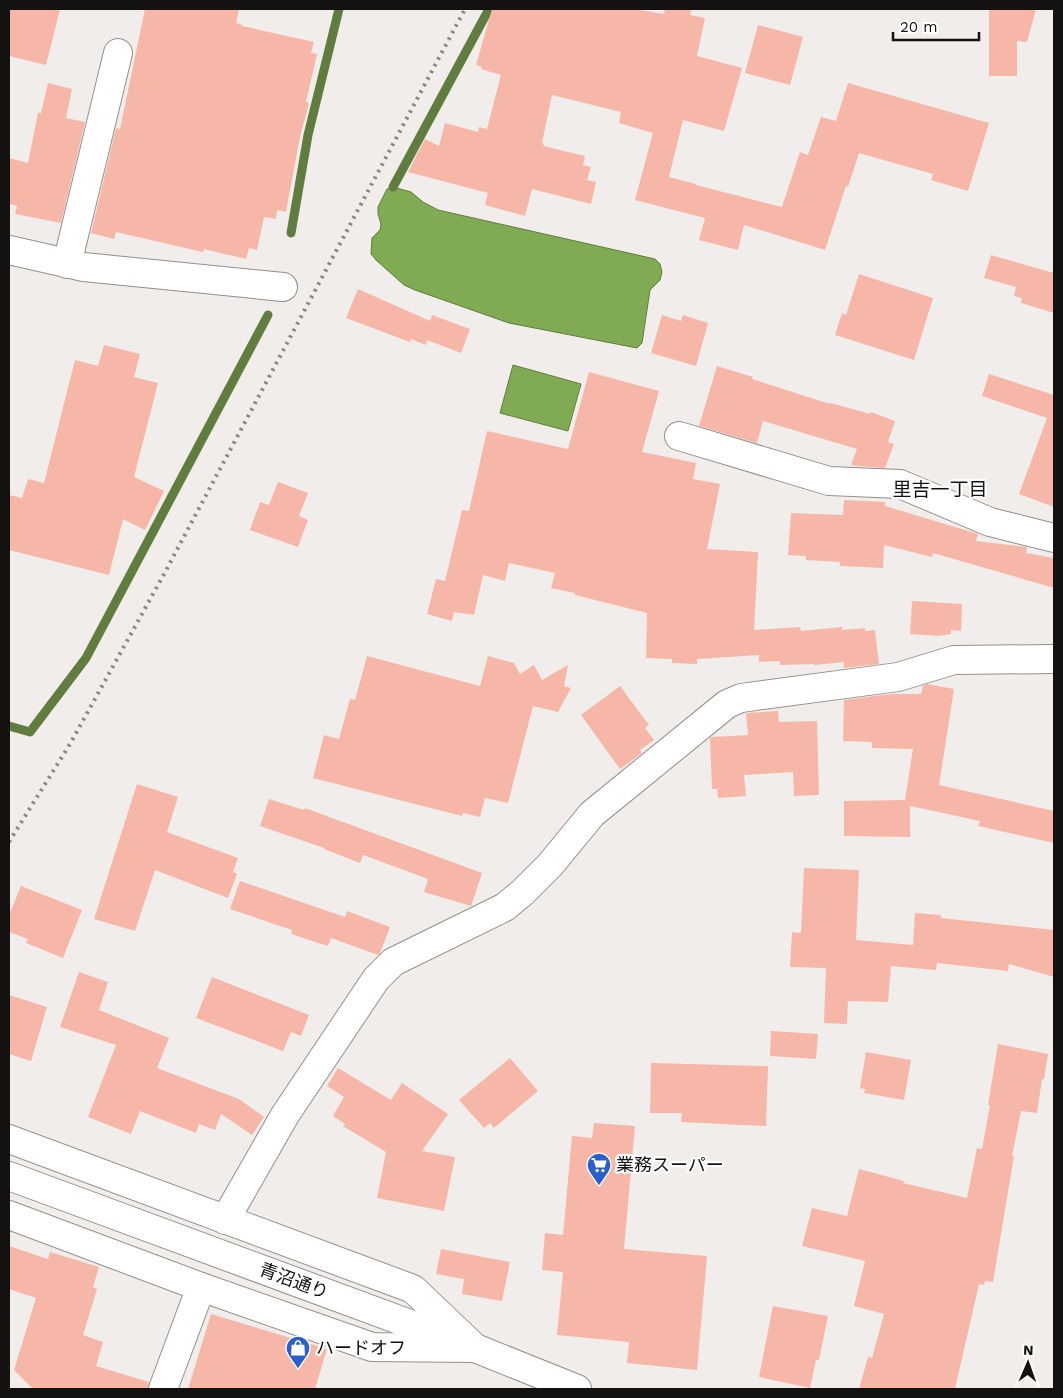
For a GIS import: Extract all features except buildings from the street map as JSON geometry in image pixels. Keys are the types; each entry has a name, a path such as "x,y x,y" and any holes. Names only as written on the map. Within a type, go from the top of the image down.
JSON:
{"street":[{"path":"67,264 118,54"},
{"path":"9,250 84,268 283,287"},
{"path":"679,436 829,481 900,484 990,522 1054,538"},
{"path":"225,1220 285,1115 376,979 393,962 505,907 523,892 550,864 592,814 727,704 742,698 898,677 954,660 1054,659"},
{"path":"9,1139 414,1289 475,1348"},
{"name":"青沼通り","path":"9,1176 475,1348 577,1389"},
{"path":"9,1215 201,1287 372,1347 475,1348"},
{"path":"163,1389 201,1287"}],"shaded area":[{"path":"393,187 411,192 423,202 438,210 655,259 660,264 662,272 660,280 650,290 642,343 637,348 509,323 404,285 371,254 372,238 380,230 381,224 378,207 387,189"},
{"path":"513,365 581,384 568,431 500,413"}],"waterway":[{"path":"291,233 308,135 339,9"},
{"path":"393,187 489,9"},
{"path":"9,726 30,732 86,658 268,315"}],"railway":[{"path":"9,842 70,744 163,576 465,9"}],"place":[{"name":"業務スーパー","path":"599,1186"},
{"name":"ハードオフ","path":"298,1369"}],"district":[{"name":"里吉一丁目","path":"940,489"}]}
